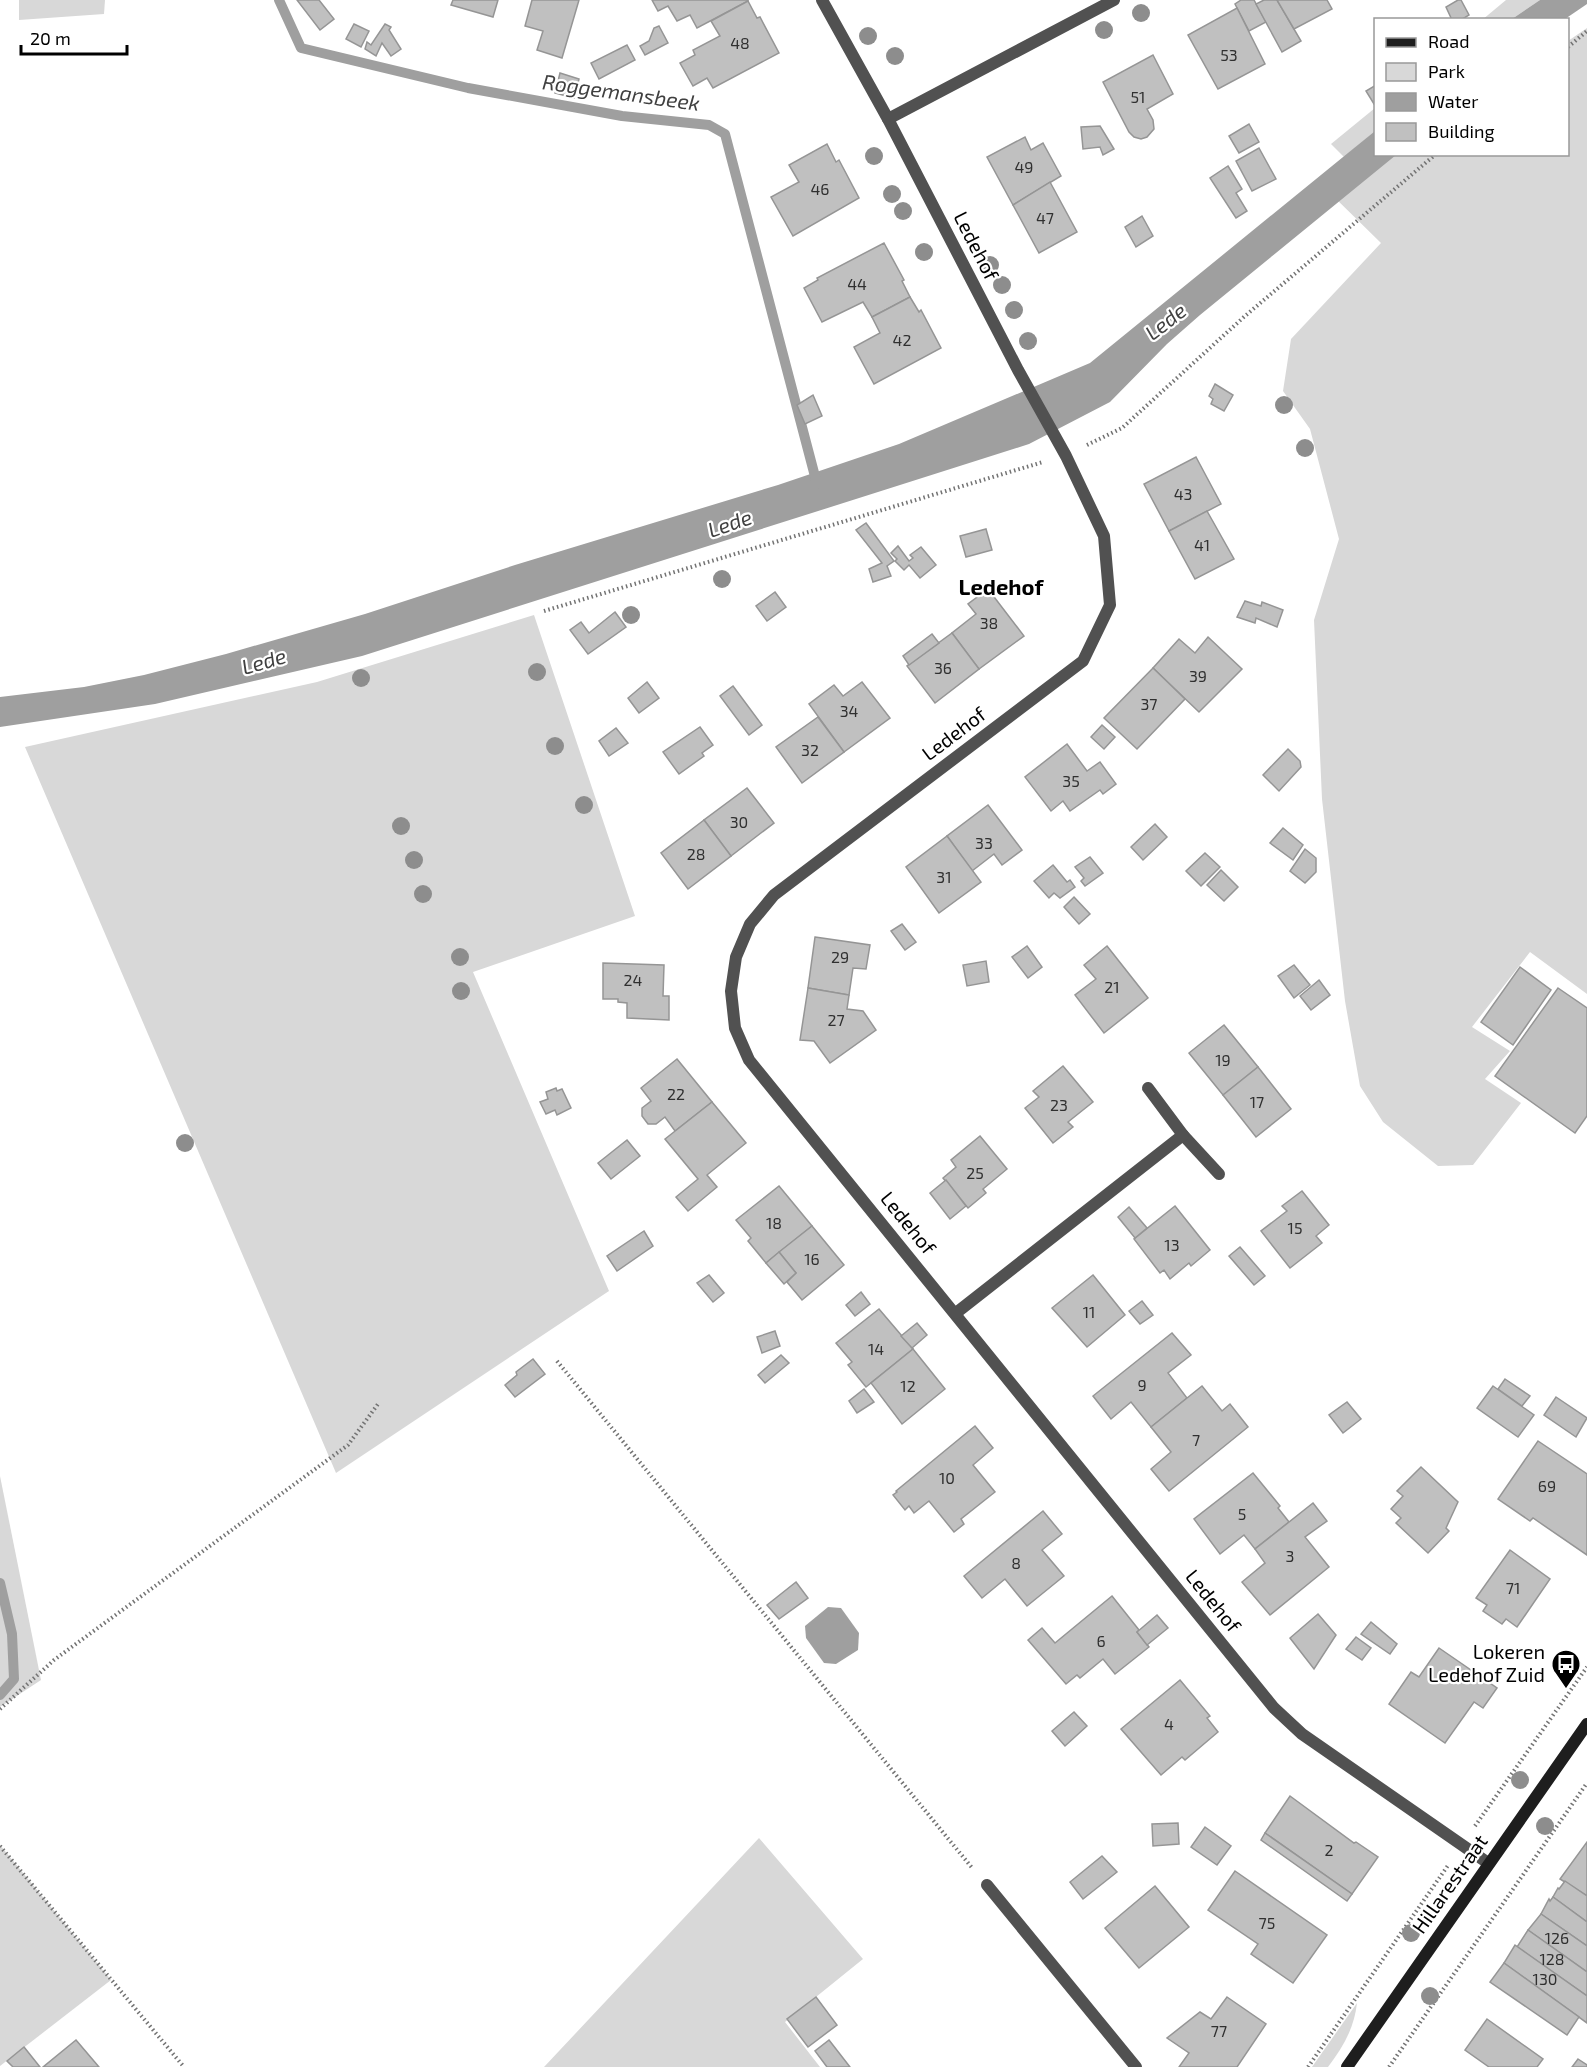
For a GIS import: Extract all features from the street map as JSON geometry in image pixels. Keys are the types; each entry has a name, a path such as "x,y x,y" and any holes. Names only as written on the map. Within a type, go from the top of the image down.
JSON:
{"main road":[{"name":"Hillarestraat","path":"1347,2067 1587,1724"}],"street":[{"name":"Ledehof","path":"822,0 888,119 1018,370 1066,456 1104,536 1110,605 1083,661 774,895 750,924 736,957 731,991 735,1028 749,1060 1274,1708 1302,1734 1488,1863"},
{"path":"888,119 1114,0"},
{"path":"1148,1088 1184,1135 1219,1174"},
{"path":"956,1313 1184,1135"},
{"path":"987,1885 1136,2067"}],"path":[{"path":"1569,46 1587,31"},
{"path":"544,611 1066,456 1122,428 1245,316 1434,156"},
{"path":"557,1361 987,1885"},
{"path":"0,1709 54,1660 348,1445 378,1404"},
{"path":"1389,2067 1587,1783"},
{"path":"0,1846 184,2067"}],"green space":[{"path":"19,0 105,0 104,14 19,20"},
{"path":"1506,0 1540,0 1513,18 1484,18"},
{"path":"1587,28 1587,994 1530,952 1472,1027 1510,1051 1485,1079 1521,1103 1473,1165 1438,1166 1383,1122 1360,1086 1345,1001 1322,799 1314,620 1339,539 1310,429 1283,391 1291,339 1381,243 1331,194 1390,156 1569,156 1569,40"},
{"path":"1374,109 1374,132 1344,157 1331,144"},
{"path":"534,615 635,916 473,972 609,1291 336,1473 25,747 317,682"},
{"path":"0,1476 41,1680 0,1707"},
{"path":"759,1838 863,1959 785,2022 820,2067 544,2067"},
{"path":"0,1845 111,1980 0,2066"},
{"path":"1357,2003 1350,2029 1333,2060 1328,2067 1312,2067"}],"water":[{"path":"1540,0 1587,0 1587,4 1566,18 1513,18"},
{"name":"Lede","path":"1374,132 1374,156 1395,156 1200,315 1167,344 1110,402 1029,444 362,656 155,704 0,727 0,697 84,687 144,675 365,614 515,565 778,485 899,444 1090,363"},
{"path":"828,1607 841,1608 859,1633 858,1650 836,1664 824,1663 806,1638 805,1626"}],"building":[{"path":"297,0 319,0 334,19 320,30"},
{"path":"453,0 498,0 493,17 451,5"},
{"path":"532,0 579,0 562,58 537,50 543,31 525,26"},
{"path":"652,0 748,1 697,28 690,15 677,21 668,6 658,11"},
{"path":"1241,0 1254,0 1266,22 1249,31 1235,4"},
{"path":"1264,0 1277,0 1301,41 1282,52 1256,4"},
{"path":"1277,0 1327,0 1332,9 1294,29"},
{"path":"1461,0 1469,15 1464,18 1451,18 1446,7"},
{"path":"748,1 757,18 760,17 779,53 713,88 707,78 693,86 680,63 695,55 693,50 720,36 711,21"},
{"path":"1237,8 1265,64 1218,89 1188,35"},
{"path":"354,24 369,31 361,47 346,39"},
{"path":"385,24 391,27 389,30 401,49 391,56 382,43 376,56 365,49 367,42 371,45"},
{"path":"659,26 668,43 645,55 640,46 649,41 654,28"},
{"path":"627,45 635,60 599,79 591,63"},
{"path":"1153,55 1173,94 1147,109 1153,120 1154,129 1147,137 1141,139 1129,132 1103,82"},
{"path":"560,73 579,79 574,98 555,93"},
{"path":"1374,86 1374,104 1366,91"},
{"path":"1249,124 1259,142 1239,153 1229,136"},
{"path":"1100,126 1114,149 1103,155 1100,147 1083,149 1081,127"},
{"path":"1025,137 1031,150 1043,143 1061,176 1013,205 987,157"},
{"path":"827,144 836,162 839,160 859,198 793,236 771,197 799,182 789,165"},
{"path":"1259,148 1276,179 1252,191 1236,161"},
{"path":"1228,166 1242,189 1236,193 1247,211 1236,218 1210,178"},
{"path":"1050,182 1077,232 1039,253 1013,205"},
{"path":"1142,216 1153,236 1136,247 1125,227"},
{"path":"884,243 904,280 902,281 910,297 872,317 863,302 822,322 804,288 818,280 817,278"},
{"path":"910,297 919,312 921,310 941,348 874,384 854,347 880,333 872,317"},
{"path":"1215,384 1233,395 1224,411 1211,404 1213,399 1209,396"},
{"path":"813,395 822,416 805,424 797,405"},
{"path":"1196,457 1221,504 1169,531 1144,484"},
{"path":"1207,511 1234,559 1195,579 1169,531"},
{"path":"866,523 894,561 887,566 891,576 873,582 869,569 882,563 856,530"},
{"path":"986,529 992,550 966,557 960,536"},
{"path":"898,546 909,561 913,558 910,555 921,547 936,565 920,578 909,565 904,570 891,553"},
{"path":"988,589 1024,636 979,669 952,633 976,614 968,604"},
{"path":"775,592 786,607 767,621 756,606"},
{"path":"1245,601 1261,606 1262,602 1283,610 1277,627 1256,618 1255,623 1237,617"},
{"path":"615,612 626,627 588,654 570,630 581,622 589,633"},
{"path":"952,633 979,669 935,703 907,666"},
{"path":"932,634 939,643 909,665 903,656"},
{"path":"1208,637 1242,669 1199,712 1153,668 1179,639 1195,653"},
{"path":"1153,668 1185,699 1137,749 1104,718"},
{"path":"647,682 659,698 639,713 628,698"},
{"path":"862,682 890,718 844,752 809,704 834,685 843,696"},
{"path":"733,686 762,725 749,735 720,696"},
{"path":"818,717 844,752 802,783 776,747"},
{"path":"1102,725 1115,737 1104,749 1091,737"},
{"path":"700,727 713,745 702,753 704,756 679,774 663,752"},
{"path":"616,728 628,743 609,756 599,741"},
{"path":"1067,744 1087,771 1100,762 1116,784 1103,794 1100,790 1070,811 1063,801 1051,811 1025,777"},
{"path":"1288,749 1300,761 1301,767 1279,791 1263,775"},
{"path":"747,788 774,823 731,856 704,820"},
{"path":"988,805 1022,850 1002,865 994,854 972,871 947,836"},
{"path":"704,820 731,856 688,889 661,853"},
{"path":"1155,824 1167,837 1143,860 1131,847"},
{"path":"1283,828 1303,845 1293,860 1270,843"},
{"path":"947,836 981,882 939,913 906,867"},
{"path":"1305,849 1316,858 1316,872 1305,883 1290,871"},
{"path":"1205,853 1220,867 1201,886 1186,871"},
{"path":"1090,857 1103,873 1085,886 1081,881 1084,878 1075,867"},
{"path":"1053,865 1067,882 1070,880 1075,887 1060,898 1054,893 1049,898 1034,881"},
{"path":"1221,870 1238,887 1224,901 1207,885"},
{"path":"1074,897 1090,914 1079,924 1064,907"},
{"path":"902,924 916,942 905,950 891,931"},
{"path":"815,937 870,945 866,969 853,968 849,995 808,988"},
{"path":"1027,946 1042,967 1028,978 1012,957"},
{"path":"1107,946 1148,998 1104,1033 1075,995 1096,979 1084,965"},
{"path":"986,961 989,982 967,986 963,965"},
{"path":"603,963 664,965 663,996 669,996 669,1020 627,1018 627,1003 618,1002 618,999 603,999"},
{"path":"1294,965 1310,985 1294,998 1278,976"},
{"path":"1520,967 1551,990 1513,1045 1481,1022"},
{"path":"1319,980 1330,995 1311,1010 1300,996"},
{"path":"808,988 849,995 847,1009 863,1011 876,1030 830,1063 814,1041 800,1040"},
{"path":"1558,988 1587,1008 1587,1116 1575,1133 1495,1076"},
{"path":"1224,1025 1258,1067 1223,1095 1189,1053"},
{"path":"677,1059 712,1102 675,1131 665,1117 656,1124 648,1124 642,1116 642,1108 651,1101 641,1088"},
{"path":"1063,1066 1093,1102 1068,1122 1073,1127 1053,1143 1025,1108 1039,1097 1033,1091"},
{"path":"1258,1067 1291,1109 1256,1137 1223,1095"},
{"path":"556,1088 557,1091 562,1089 571,1108 557,1115 555,1110 546,1114 540,1102 548,1099 546,1092"},
{"path":"712,1102 746,1143 707,1175 717,1187 688,1211 676,1197 698,1179 665,1139"},
{"path":"980,1136 1007,1169 983,1189 986,1193 968,1208 943,1178 956,1167 951,1160"},
{"path":"627,1140 640,1156 611,1179 598,1163"},
{"path":"946,1180 966,1206 950,1219 930,1193"},
{"path":"779,1186 812,1226 766,1263 748,1241 751,1238 736,1220"},
{"path":"1302,1191 1329,1225 1316,1236 1322,1243 1290,1268 1261,1231 1287,1211 1282,1206"},
{"path":"1175,1206 1210,1250 1191,1266 1189,1263 1170,1279 1164,1270 1160,1273 1134,1239"},
{"path":"1129,1207 1147,1228 1135,1238 1118,1217"},
{"path":"812,1226 844,1265 802,1300 787,1282 796,1273 779,1252"},
{"path":"644,1231 653,1246 617,1271 607,1256"},
{"path":"1240,1247 1265,1276 1254,1285 1229,1256"},
{"path":"779,1252 796,1273 784,1284 766,1263"},
{"path":"709,1275 724,1293 713,1302 697,1283"},
{"path":"1093,1275 1125,1315 1087,1347 1052,1308"},
{"path":"861,1292 870,1304 855,1316 846,1305"},
{"path":"1142,1301 1153,1315 1140,1324 1129,1311"},
{"path":"879,1309 913,1349 866,1387 848,1365 852,1362 836,1343"},
{"path":"917,1323 927,1335 912,1348 901,1336"},
{"path":"775,1331 780,1346 762,1353 757,1337"},
{"path":"1172,1333 1191,1355 1168,1373 1187,1398 1151,1427 1131,1402 1111,1419 1093,1396"},
{"path":"913,1349 945,1389 902,1424 871,1383"},
{"path":"781,1355 789,1363 765,1383 758,1375"},
{"path":"533,1359 545,1374 515,1397 505,1385 517,1375 516,1372"},
{"path":"1505,1379 1530,1396 1522,1406 1498,1389"},
{"path":"1202,1386 1222,1411 1230,1404 1248,1427 1169,1491 1151,1469 1171,1452 1151,1427"},
{"path":"1493,1386 1534,1415 1518,1437 1477,1408"},
{"path":"864,1389 874,1402 857,1413 849,1401"},
{"path":"1556,1397 1587,1418 1576,1437 1544,1415"},
{"path":"1347,1402 1361,1419 1343,1433 1329,1415"},
{"path":"975,1426 993,1448 973,1465 995,1492 961,1519 964,1524 954,1532 929,1501 914,1513 909,1506 905,1510 893,1495 896,1491"},
{"path":"1538,1441 1587,1474 1587,1555 1533,1518 1530,1521 1498,1499"},
{"path":"1421,1467 1458,1502 1446,1528 1449,1531 1428,1553 1396,1523 1401,1518 1391,1509 1403,1496 1397,1491"},
{"path":"1253,1473 1280,1506 1278,1508 1289,1522 1255,1549 1244,1535 1220,1554 1194,1519"},
{"path":"1313,1503 1327,1521 1305,1537 1329,1567 1270,1615 1242,1582 1265,1563 1255,1549"},
{"path":"1043,1511 1062,1534 1042,1550 1064,1576 1027,1606 1005,1579 982,1598 964,1576"},
{"path":"1510,1550 1550,1579 1517,1627 1506,1619 1502,1624 1483,1611 1487,1605 1476,1598"},
{"path":"796,1582 808,1598 779,1619 767,1605"},
{"path":"1112,1596 1139,1630 1137,1632 1149,1647 1115,1674 1103,1659 1080,1678 1077,1675 1066,1684 1028,1640 1042,1628 1055,1643"},
{"path":"1318,1614 1336,1635 1314,1669 1290,1638"},
{"path":"1157,1615 1168,1628 1147,1645 1137,1632"},
{"path":"1371,1622 1397,1644 1390,1654 1361,1634"},
{"path":"1356,1637 1371,1648 1362,1660 1346,1649"},
{"path":"1439,1648 1497,1688 1483,1708 1474,1702 1445,1743 1389,1704 1411,1672 1419,1677"},
{"path":"1180,1680 1210,1716 1207,1718 1218,1732 1185,1760 1182,1757 1161,1775 1121,1729"},
{"path":"1074,1712 1087,1726 1065,1746 1052,1731"},
{"path":"1290,1796 1354,1843 1356,1842 1378,1857 1352,1894 1265,1833"},
{"path":"1178,1823 1179,1844 1153,1846 1152,1824"},
{"path":"1205,1827 1231,1846 1217,1865 1191,1847"},
{"path":"1265,1833 1352,1894 1347,1901 1261,1840"},
{"path":"1587,1842 1587,1896 1560,1879"},
{"path":"1102,1856 1117,1872 1083,1899 1070,1882"},
{"path":"1235,1871 1327,1935 1293,1983 1251,1954 1258,1944 1208,1910"},
{"path":"1565,1881 1587,1896 1587,1922 1553,1897"},
{"path":"1155,1886 1189,1927 1139,1968 1105,1928"},
{"path":"1553,1897 1587,1922 1587,1946 1541,1914 1549,1899 1550,1901"},
{"path":"1541,1914 1587,1946 1587,1972 1528,1930"},
{"path":"1528,1930 1587,1972 1587,1996 1517,1947"},
{"path":"1515,1945 1587,1996 1587,2023 1504,1963"},
{"path":"1504,1963 1579,2017 1567,2035 1490,1982"},
{"path":"816,1997 837,2025 808,2047 787,2019"},
{"path":"1227,1997 1266,2024 1237,2067 1179,2067 1189,2053 1167,2038 1200,2012 1211,2019"},
{"path":"1487,2019 1543,2059 1537,2067 1489,2067 1465,2050"},
{"path":"76,2040 99,2067 43,2067"},
{"path":"829,2040 850,2067 827,2067 815,2051"},
{"path":"24,2047 40,2067 13,2067 7,2061"},
{"path":"1578,2059 1587,2065 1587,2067 1572,2067"}],"waterway":[{"name":"Roggemansbeek","path":"279,0 301,48 468,88 622,116 709,125 725,134 817,484"},
{"path":"0,1583 12,1634 14,1679 0,1695"}],"place":[{"name":"Lokeren Ledehof Zuid","path":"1566,1690"}],"district":[{"name":"Ledehof","path":"1001,587"}]}
